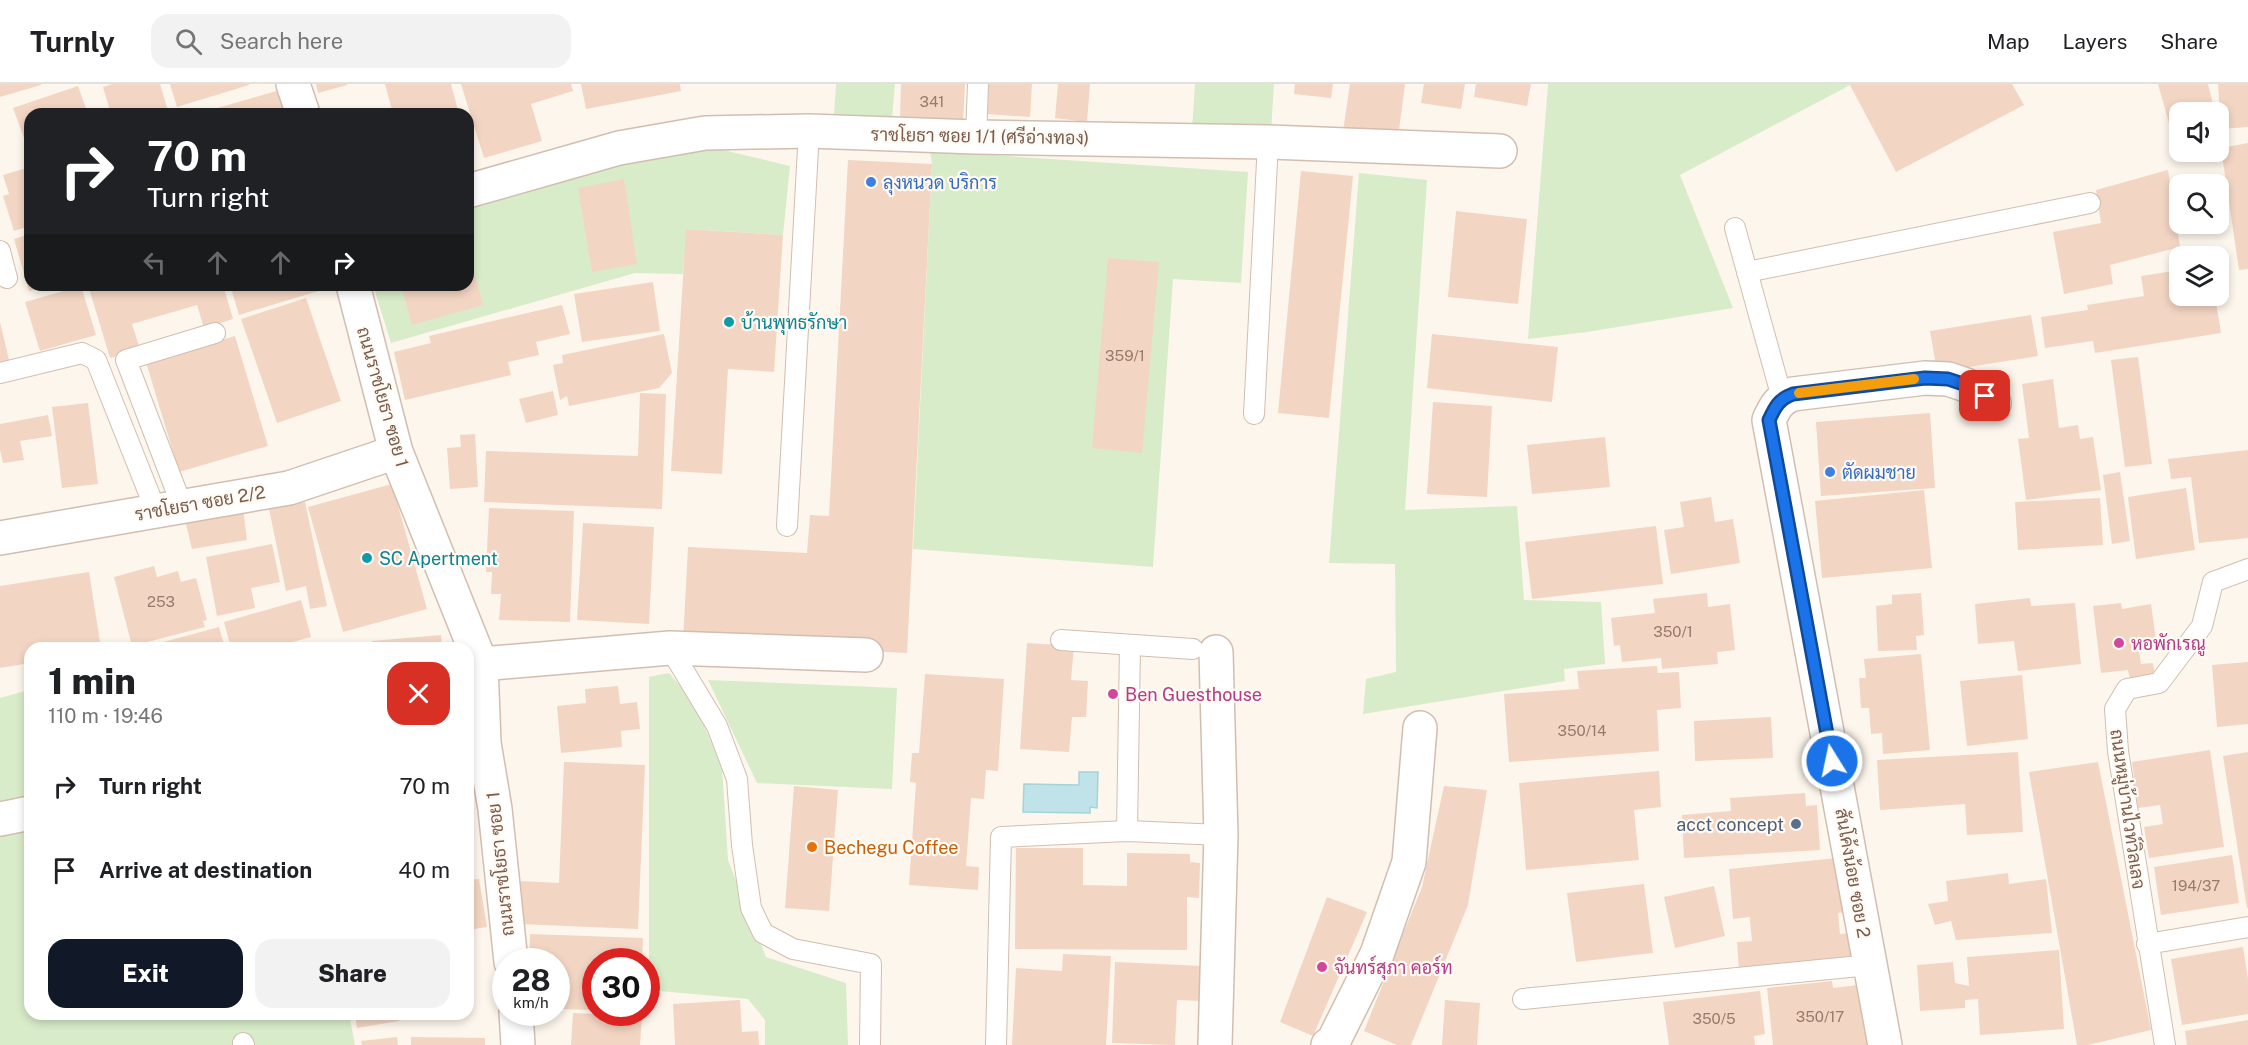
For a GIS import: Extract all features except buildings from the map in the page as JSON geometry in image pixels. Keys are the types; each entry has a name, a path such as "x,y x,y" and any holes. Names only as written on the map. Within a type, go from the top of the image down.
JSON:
{"street":[{"path":"293,84 301,108"},
{"name":"ราชโยธา ซอย 1/1 (ศรีอ่างทอง)","path":"474,189 619,148 705,134 809,131 976,137 1268,142 1500,152"},
{"name":"ถนนราชโยธา ซอย 1","path":"354,291 396,452 473,642"},
{"path":"1787,396 1925,378 1948,379 1966,385 1994,403"},
{"name":"สันโค้งน้อย ซอย 2","path":"1787,396 1775,407 1769,420 1885,1045"},
{"name":"ราชโยธา ซอย 2/2","path":"0,538 289,488 396,452"},
{"name":"ถนนราชโยธา ซอย 1","path":"474,644 482,664 484,743 495,809 510,948"},
{"path":"482,664 670,648 866,655"},
{"path":"1204,650 1221,835 1215,1045"},
{"path":"1328,1045 1332,1044 1377,954 1409,862 1420,728"},
{"path":"0,819 24,814"},
{"path":"517,1026 518,1045"}],"lane":[{"path":"976,137 978,84"},
{"path":"787,526 809,131"},
{"path":"1254,414 1268,142"},
{"path":"1748,272 2090,203"},
{"path":"1735,228 1787,396"},
{"path":"0,251 7,278"},
{"path":"169,508 126,360 215,333"},
{"path":"0,373 82,353 96,360 169,508"},
{"name":"ถนนหมู่บ้านไวท์วิลเลจ","path":"2165,1045 2118,751 2115,709 2127,689 2159,683 2202,626 2213,582 2248,569"},
{"path":"1061,640 1204,650"},
{"path":"1126,831 1130,645"},
{"path":"670,648 717,726 737,779 742,845 751,908 763,933 793,950 871,964 870,1045"},
{"path":"996,1045 1000,837 1126,831 1221,835"},
{"path":"2148,944 2248,927"},
{"path":"1523,999 1870,965"}],"green space":[{"path":"836,84 895,84 892,118 834,115"},
{"path":"1195,84 1274,84 1271,132 1192,129"},
{"path":"1548,84 1852,84 1680,175 1733,308 1587,332 1528,339"},
{"path":"694,143 790,166 783,235 687,229 683,274 635,273 391,343 375,291 474,291 474,200"},
{"path":"930,151 1248,172 1241,283 1173,279 1153,567 913,549 932,164"},
{"path":"1359,173 1427,180 1405,510 1517,506 1524,600 1601,602 1605,664 1564,669 1565,681 1363,714 1366,679 1396,672 1395,564 1329,563"},
{"path":"669,673 694,702 722,768 728,860 766,957 846,983 848,1045 765,1045 765,1020 748,999 660,991 660,948 649,948 649,677"},
{"path":"708,680 897,688 892,789 757,783"},
{"path":"24,691 24,1020 350,1020 355,1045 0,1045 0,698"}],"water":[{"path":"1079,772 1098,772 1097,808 1090,807 1090,813 1023,812 1024,784 1079,785"}],"slow traffic":[{"path":"1799,393 1914,379"}],"place":[{"name":"ลุงหนวด บริการ","path":"871,182"},
{"name":"บ้านพุทธรักษา","path":"729,322"},
{"name":"ตัดผมชาย","path":"1830,472"},
{"name":"SC Apertment","path":"367,558"},
{"name":"หอพักเรณู","path":"2119,643"},
{"name":"Ben Guesthouse","path":"1113,694"},
{"name":"acct concept","path":"1796,824"},
{"name":"Bechegu Coffee","path":"812,847"},
{"name":"จันทร์สุภา คอร์ท","path":"1322,967"}],"route":[{"path":"1832,761 1769,420 1782,398 1793,394 1925,378 1948,379 1966,385 1985,396"}]}
